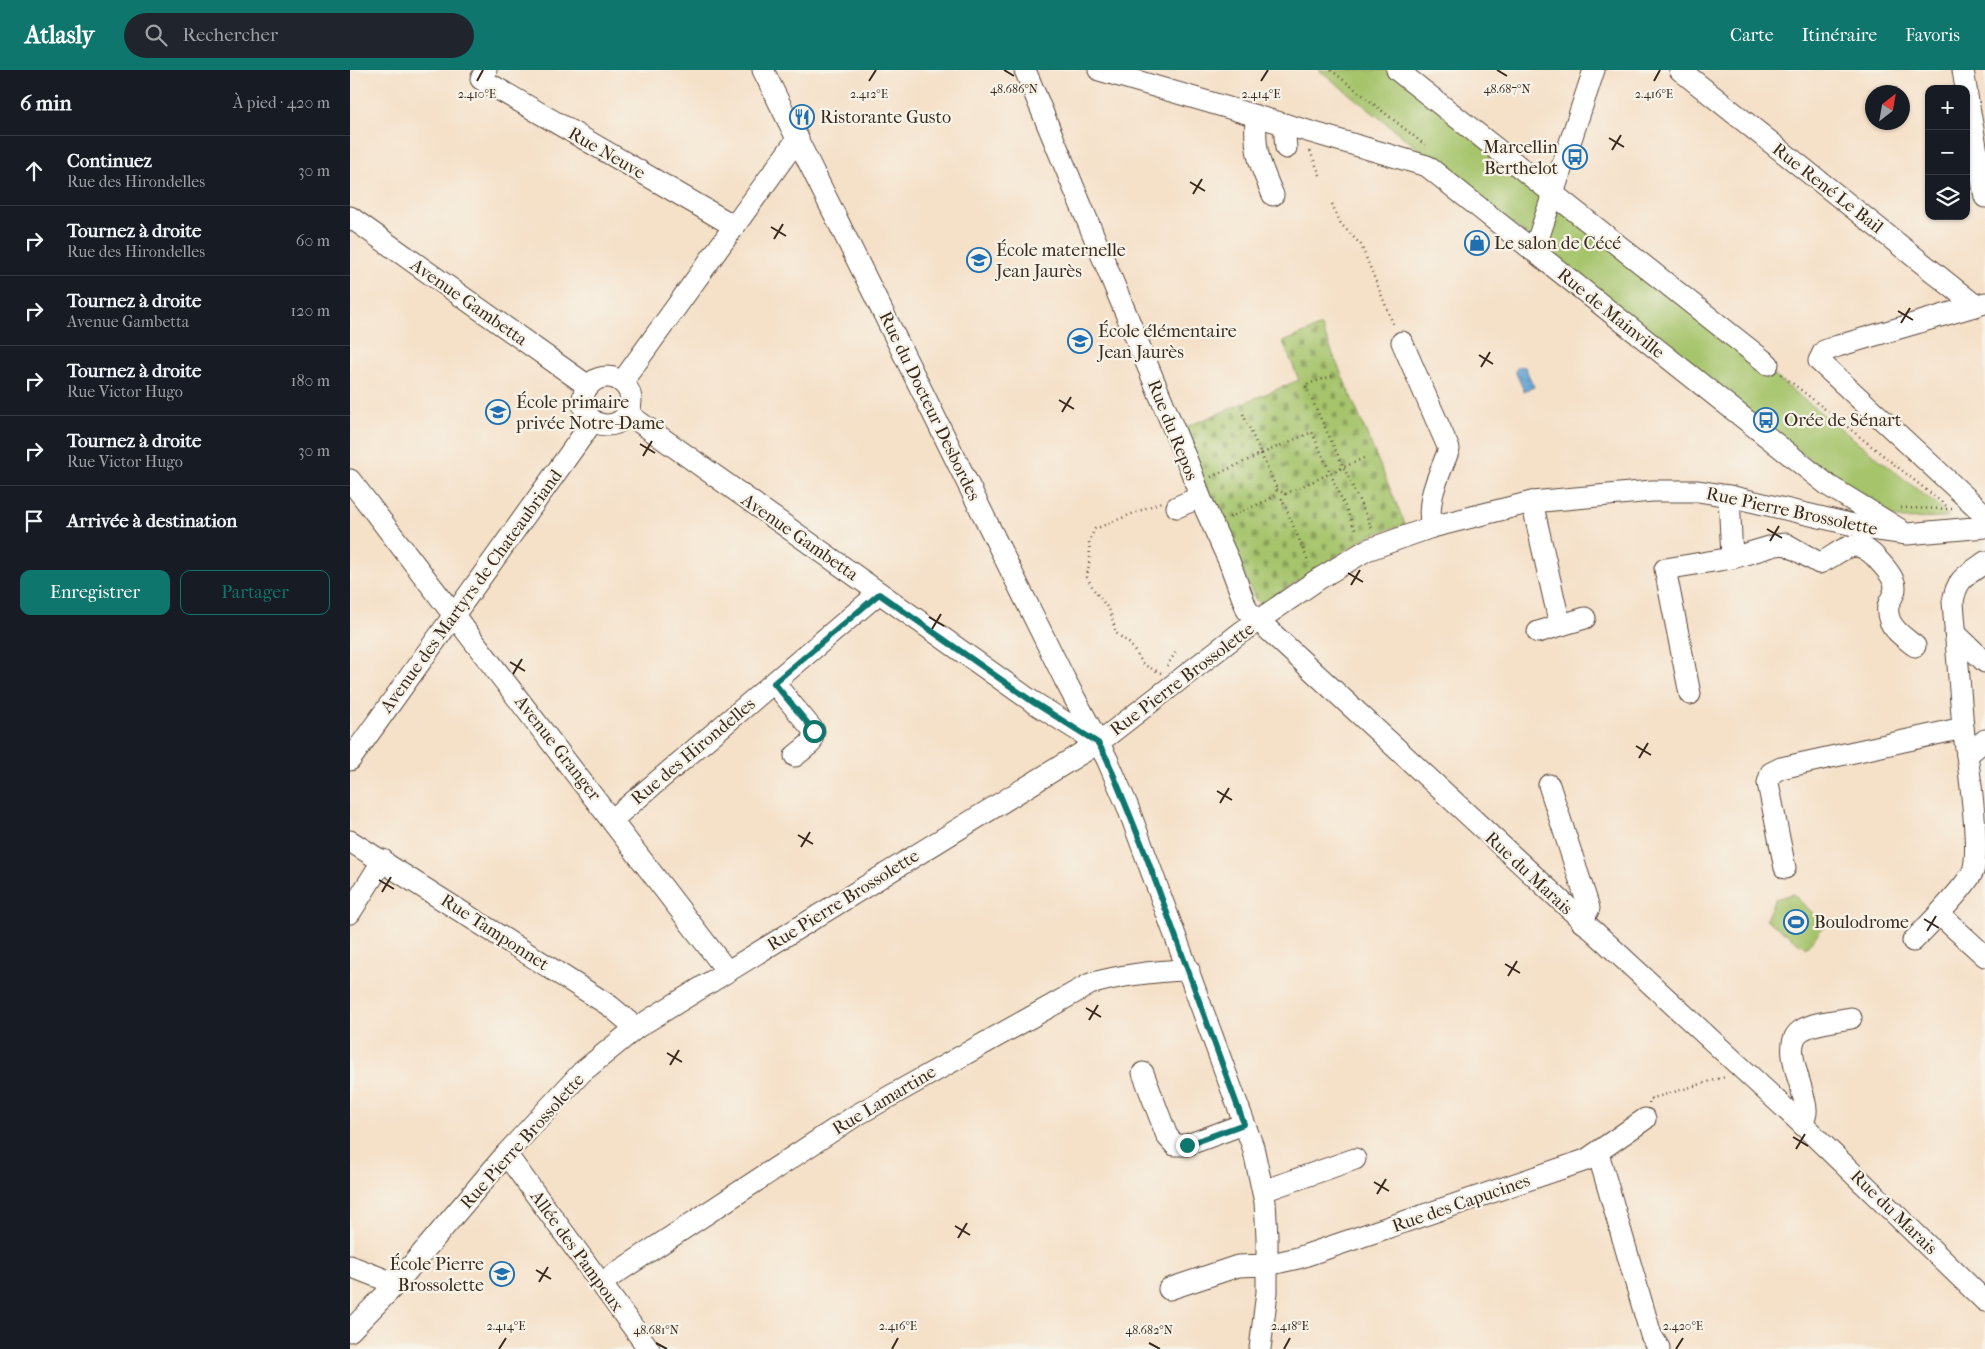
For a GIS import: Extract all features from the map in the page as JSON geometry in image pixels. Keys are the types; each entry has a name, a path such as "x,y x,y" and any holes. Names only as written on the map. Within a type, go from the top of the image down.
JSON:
{"street":[{"name":"Rue du Docteur Desbordes","path":"763,70 1098,743 1127,805 1254,1147 1263,1191 1267,1265 1265,1318 1260,1349"},
{"name":"Rue du Repos","path":"1024,70 1247,610 1258,621"},
{"name":"Rue de Mainville","path":"1099,70 1427,166 1829,486 1907,534"},
{"path":"1397,70 1768,364"},
{"path":"1532,250 1539,236 1594,70"},
{"name":"Rue René Le Bail","path":"1680,70 1981,305"},
{"path":"1963,70 1965,85"},
{"name":"Rue Neuve","path":"484,75 734,226"},
{"path":"1970,112 1985,198"},
{"path":"1256,116 1254,140 1257,158 1274,194"},
{"path":"1284,124 1286,148"},
{"path":"622,382 798,138"},
{"name":"Avenue Gambetta","path":"350,217 588,386"},
{"path":"1981,305 1838,346 1824,351 1819,361 1985,515"},
{"path":"1402,342 1449,449 1430,500 1432,527"},
{"path":"604,377 622,382 631,397 628,414 614,424 603,425 593,421 584,411 583,404 584,392 588,386 604,377"},
{"name":"Avenue Gambetta","path":"628,414 1033,702 1098,743"},
{"name":"Avenue des Martyrs de Chateaubriand","path":"350,760 593,421"},
{"name":"Avenue Granger","path":"350,480 727,971"},
{"path":"1825,518 1829,486"},
{"path":"1172,503 1197,490"},
{"name":"Rue Pierre Brossolette","path":"350,1331 396,1284 506,1154 582,1072 636,1028 1098,743 1169,678 1367,550 1432,527 1532,502 1652,491 1698,491 1729,496 1871,529 1907,534 1985,527"},
{"path":"1729,496 1732,558"},
{"path":"1532,502 1560,625"},
{"path":"1690,694 1665,569 1732,558 1776,545 1786,544 1819,562 1829,560 1847,548 1857,546 1866,549 1892,574 1895,592 1888,609 1889,619 1896,630 1915,646"},
{"path":"1913,941 1939,914 1972,872 1975,854 1968,755 1962,728 1953,602 1961,579 1985,562"},
{"name":"Rue des Hirondelles","path":"612,819 879,594"},
{"path":"1538,632 1585,618"},
{"name":"Rue du Marais","path":"1258,621 1278,636 1582,922 1802,1124 1985,1300"},
{"path":"1955,634 1985,662"},
{"path":"774,683 814,731 811,742 795,756"},
{"path":"1785,868 1768,783 1771,773 1781,768 1962,728"},
{"path":"1968,755 1985,740"},
{"path":"1549,785 1589,908 1582,922"},
{"name":"Rue Tamponnet","path":"350,841 383,860 610,1006 636,1028"},
{"path":"350,913 383,860"},
{"path":"1939,914 1985,956"},
{"name":"Rue Lamartine","path":"601,1283 854,1116 1090,984 1119,975 1189,970"},
{"path":"1802,1124 1807,1110 1796,1070 1792,1043 1797,1033 1804,1028 1851,1018"},
{"path":"1144,1073 1166,1136 1175,1146 1187,1145 1244,1124"},
{"name":"Rue des Capucines","path":"1170,1289 1238,1266 1267,1265 1308,1255 1586,1160 1645,1119"},
{"path":"1598,1153 1651,1335 1659,1348"},
{"name":"Allée des Pampoux","path":"506,1154 648,1349"},
{"path":"1263,1191 1355,1159"},
{"path":"350,1266 396,1284"}],"path":[{"path":"1308,147 1320,175"},
{"path":"1332,204 1340,224 1360,245 1402,342"},
{"path":"1768,364 1951,510 1951,529"},
{"path":"1332,376 1306,385 1375,536"},
{"path":"1243,414 1277,489 1285,494"},
{"path":"1197,490 1261,454 1312,432 1356,529"},
{"path":"1282,499 1285,494 1331,475 1366,457"},
{"path":"1274,497 1277,489"},
{"path":"1213,526 1274,497 1282,499"},
{"path":"1282,499 1308,562"},
{"path":"1172,503 1095,530 1089,541 1090,557 1087,577 1094,590 1110,610 1116,633 1130,644 1144,665 1169,678 1177,650"},
{"path":"1645,1119 1650,1100 1745,1071"}],"green space":[{"path":"1319,70 1389,70 1947,513 1947,518 1902,519 1874,511"},
{"path":"1321,326 1405,524 1368,536 1262,604 1255,599 1181,429 1299,380 1283,342"},
{"name":"Boulodrome","path":"1793,894 1825,925 1806,948 1766,919 1775,899"}],"water":[{"path":"1519,366 1525,367 1534,387 1524,391 1515,371"}],"place":[{"name":"Ristorante Gusto","path":"802,117"},
{"name":"Marcellin Berthelot","path":"1575,157"},
{"name":"Le salon de Cécé","path":"1477,243"},
{"name":"École maternelle Jean Jaurès","path":"979,260"},
{"name":"École élémentaire Jean Jaurès","path":"1080,341"},
{"name":"École primaire privée Notre-Dame","path":"498,412"},
{"name":"Orée de Sénart","path":"1766,420"},
{"name":"Boulodrome","path":"1796,922"},
{"name":"École Pierre Brossolette","path":"502,1274"}],"route":[{"path":"814,731 774,683 879,594 1033,702 1098,743 1127,805 1244,1124 1187,1145"}]}
